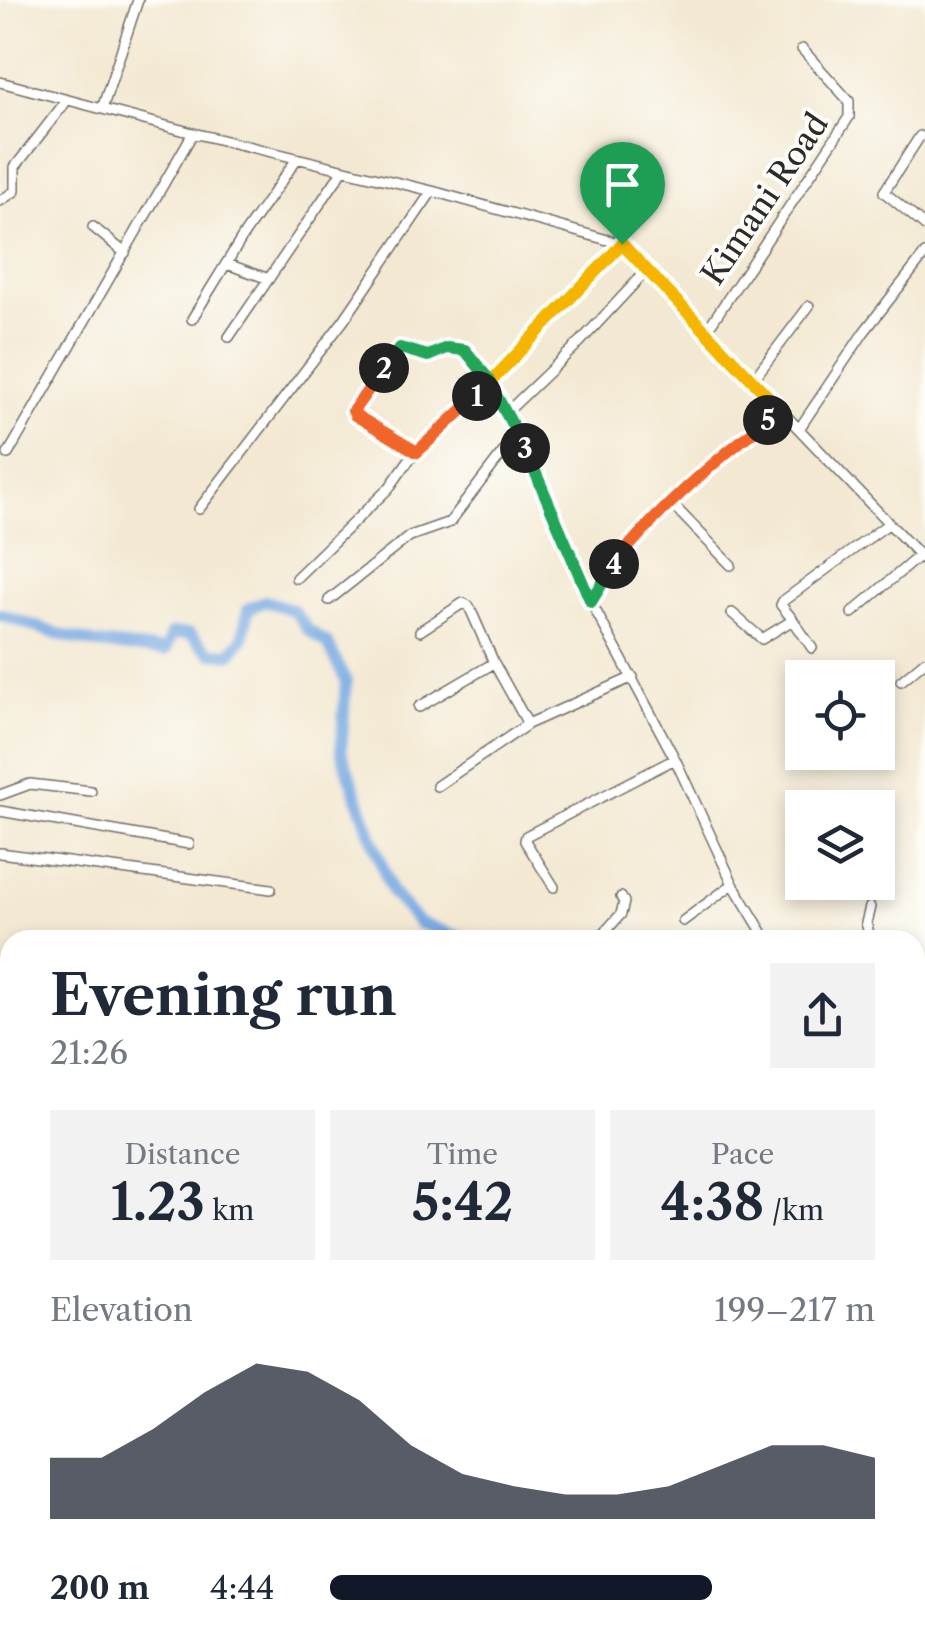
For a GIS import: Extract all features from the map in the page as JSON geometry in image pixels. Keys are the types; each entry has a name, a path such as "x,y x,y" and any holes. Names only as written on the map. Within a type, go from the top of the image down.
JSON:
{"street":[{"path":"102,109 138,0"},
{"name":"Kimani Road","path":"706,330 850,117 849,100 802,50"},
{"path":"0,82 622,244 923,558 852,614"},
{"path":"0,201 15,191 15,167 68,100"},
{"path":"8,454 193,133"},
{"path":"920,136 884,192 925,226"},
{"path":"192,319 296,160"},
{"path":"229,337 343,170"},
{"path":"199,508 344,320 432,192"},
{"path":"93,228 124,253"},
{"path":"296,578 389,488 417,452 490,383 622,244"},
{"path":"799,429 864,332 925,254"},
{"path":"227,264 269,279"},
{"path":"506,412 580,342 648,269"},
{"path":"753,380 809,306"},
{"path":"417,452 353,411 397,351 404,348 428,356 447,348 462,348 490,383 506,412 591,602 761,930"},
{"path":"591,602 626,550 712,464 781,410"},
{"path":"329,600 410,536 450,522 517,434"},
{"path":"672,504 731,565"},
{"path":"812,648 783,601 888,524"},
{"path":"420,631 466,604 528,724"},
{"path":"732,612 760,639 793,620"},
{"path":"901,681 925,661"},
{"path":"420,708 494,662"},
{"path":"437,786 528,724 633,677"},
{"path":"554,887 525,841 526,836 675,759"},
{"path":"0,795 30,784 90,791"},
{"path":"0,810 190,844"},
{"path":"0,854 271,889"},
{"path":"683,922 734,884"},
{"path":"606,930 624,906 621,896"},
{"path":"868,930 870,907"}],"waterway":[{"path":"0,614 97,644 165,651 171,634 189,634 211,653 230,654 243,638 248,609 265,601 293,610 308,630 328,644 346,681 341,751 392,893 419,923 439,930"}],"route":[{"path":"622,244 490,384 417,452 353,411 400,348 428,356 452,347 465,350 490,381 490,384 528,453 591,602 637,536 712,464 781,410 622,244"}]}
